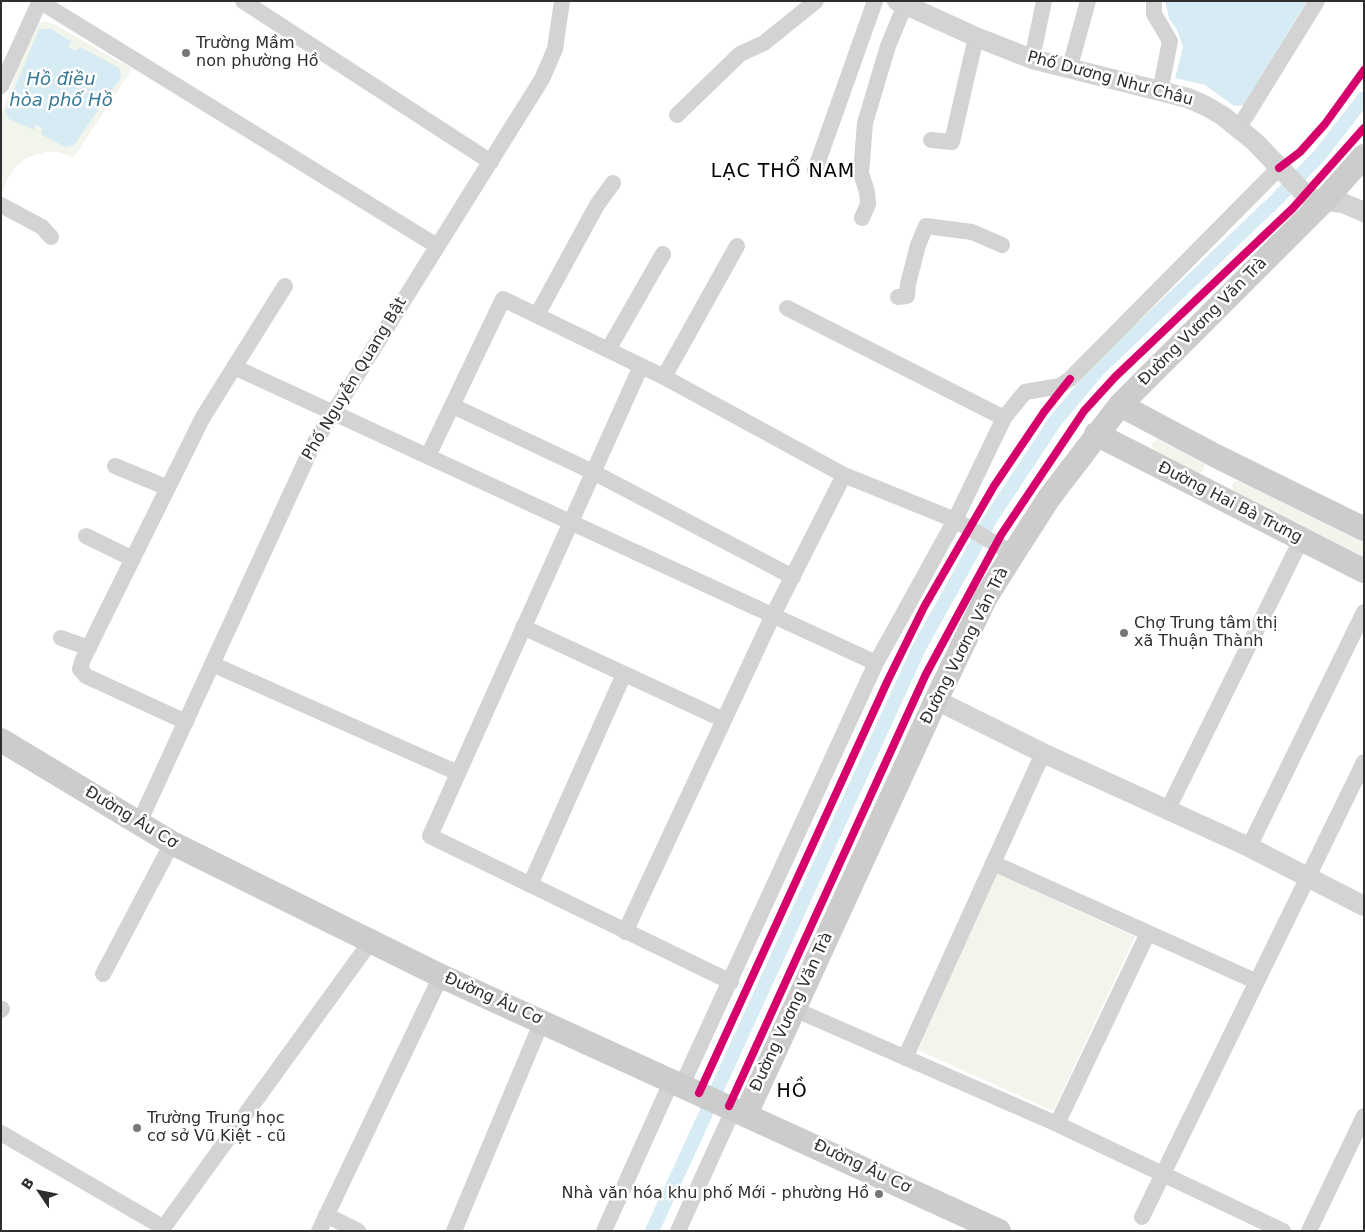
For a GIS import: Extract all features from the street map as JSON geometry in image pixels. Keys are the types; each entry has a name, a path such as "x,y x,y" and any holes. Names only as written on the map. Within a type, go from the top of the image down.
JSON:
{"main road":[{"name":"Đường Vương Văn Trà","path":"740,1111 794,1009 936,700 986,597 1005,550 1120,405 1315,198 1364,156"},
{"path":"1120,405 1229,463 1364,529"},
{"name":"Đường Hai Bà Trưng","path":"1096,434 1364,571"},
{"path":"1213,495 1229,463"},
{"name":"Đường Âu Cơ","path":"1,740 172,843 441,976 999,1231"}],"street":[{"path":"244,1 491,162"},
{"name":"Phố Nguyễn Quang Bật","path":"139,823 312,447 332,412 542,80 555,49 562,1"},
{"path":"677,115 740,54 764,43 816,1"},
{"path":"814,170 875,1"},
{"path":"1032,59 1044,1"},
{"path":"1069,70 1088,1"},
{"path":"1154,1 1154,14 1170,41 1160,92"},
{"path":"1238,129 1316,1"},
{"path":"1,86 39,2 437,246"},
{"path":"862,218 868,204 867,192 861,173 865,123 901,3"},
{"name":"Phố Dương Như Châu","path":"901,3 976,37 1032,59 1069,70 1188,98 1206,106 1254,141 1279,168 1315,198"},
{"path":"931,140 952,142 976,37"},
{"path":"604,1231 682,1085 876,663 955,520 1004,418 1025,392 1060,386 1070,379 1279,168"},
{"path":"537,316 597,205 613,183"},
{"path":"1315,198 1343,203 1364,212"},
{"path":"1,205 42,227 51,237"},
{"path":"898,297 907,296 915,255 926,226 972,232 1002,245"},
{"path":"664,377 737,246"},
{"path":"608,350 663,254"},
{"path":"186,722 86,676 80,669 132,559 203,417 285,286"},
{"path":"428,456 454,406 503,299 664,377 844,475 955,520 1005,550"},
{"path":"787,308 1004,418"},
{"path":"641,366 430,836 731,982"},
{"path":"234,367 876,663"},
{"path":"454,406 593,472 793,577"},
{"path":"115,466 168,488"},
{"path":"626,932 773,615 844,475"},
{"path":"86,536 132,559"},
{"path":"1167,811 1301,540"},
{"path":"1249,847 1364,612"},
{"path":"523,627 724,720"},
{"path":"61,638 89,648"},
{"path":"212,664 458,773"},
{"path":"530,885 624,674"},
{"path":"936,700 1043,753 1249,847 1364,906"},
{"path":"905,1058 1043,753"},
{"path":"1142,1217 1255,981 1364,762"},
{"path":"103,974 172,843"},
{"path":"993,863 1255,981"},
{"path":"1057,1124 1148,933"},
{"path":"1,1133 163,1229 371,941"},
{"path":"319,1231 441,976"},
{"path":"794,1009 1057,1124 1283,1231"},
{"path":"454,1231 542,1022"},
{"path":"678,1231 740,1111"},
{"path":"1309,1231 1364,1116"},
{"path":"326,1215 358,1231"}],"shaded area":[{"name":"Hồ điều hòa phố Hồ","path":"39,22 48,22 56,25 132,69 74,157 57,152 45,152 28,157 16,166 7,180 3,192 1,191 1,116 32,26"},
{"path":"1157,439 1205,464 1204,470 1199,474 1153,451 1152,443"},
{"path":"1235,481 1241,481 1364,542 1364,558 1233,491 1232,486"},
{"path":"996,873 1135,937 1053,1111 918,1050"}],"water":[{"path":"1165,1 1307,1 1244,105 1234,106 1205,85 1175,78 1183,47 1177,30 1169,18"},
{"name":"Hồ điều hòa phố Hồ","path":"39,29 51,29 72,42 68,47 76,51 80,47 119,68 121,77 74,145 65,147 41,134 42,128 36,125 34,130 9,119 5,111"}],"waterway":[{"path":"652,1231 919,648 991,518 1056,420 1098,370 1275,201 1319,156 1364,98"}],"cycle path":[{"path":"1279,168 1300,152 1325,124 1364,70"},
{"path":"729,1106 926,674 1001,535 1084,411 1115,377 1293,208 1364,128"},
{"path":"699,1093 888,680 924,607 994,486 1044,412 1070,379"}],"place":[{"name":"Trường Mầm non phường Hồ","path":"186,53"},
{"name":"Chợ Trung tâm thị xã Thuận Thành","path":"1124,633"},
{"name":"Trường Trung học cơ sở Vũ Kiệt - cũ","path":"137,1128"},
{"name":"Nhà văn hóa khu phố Mới - phường Hồ","path":"879,1194"}],"district":[{"name":"LẠC THỔ NAM","path":"783,172"},
{"name":"HỒ","path":"792,1092"}]}
